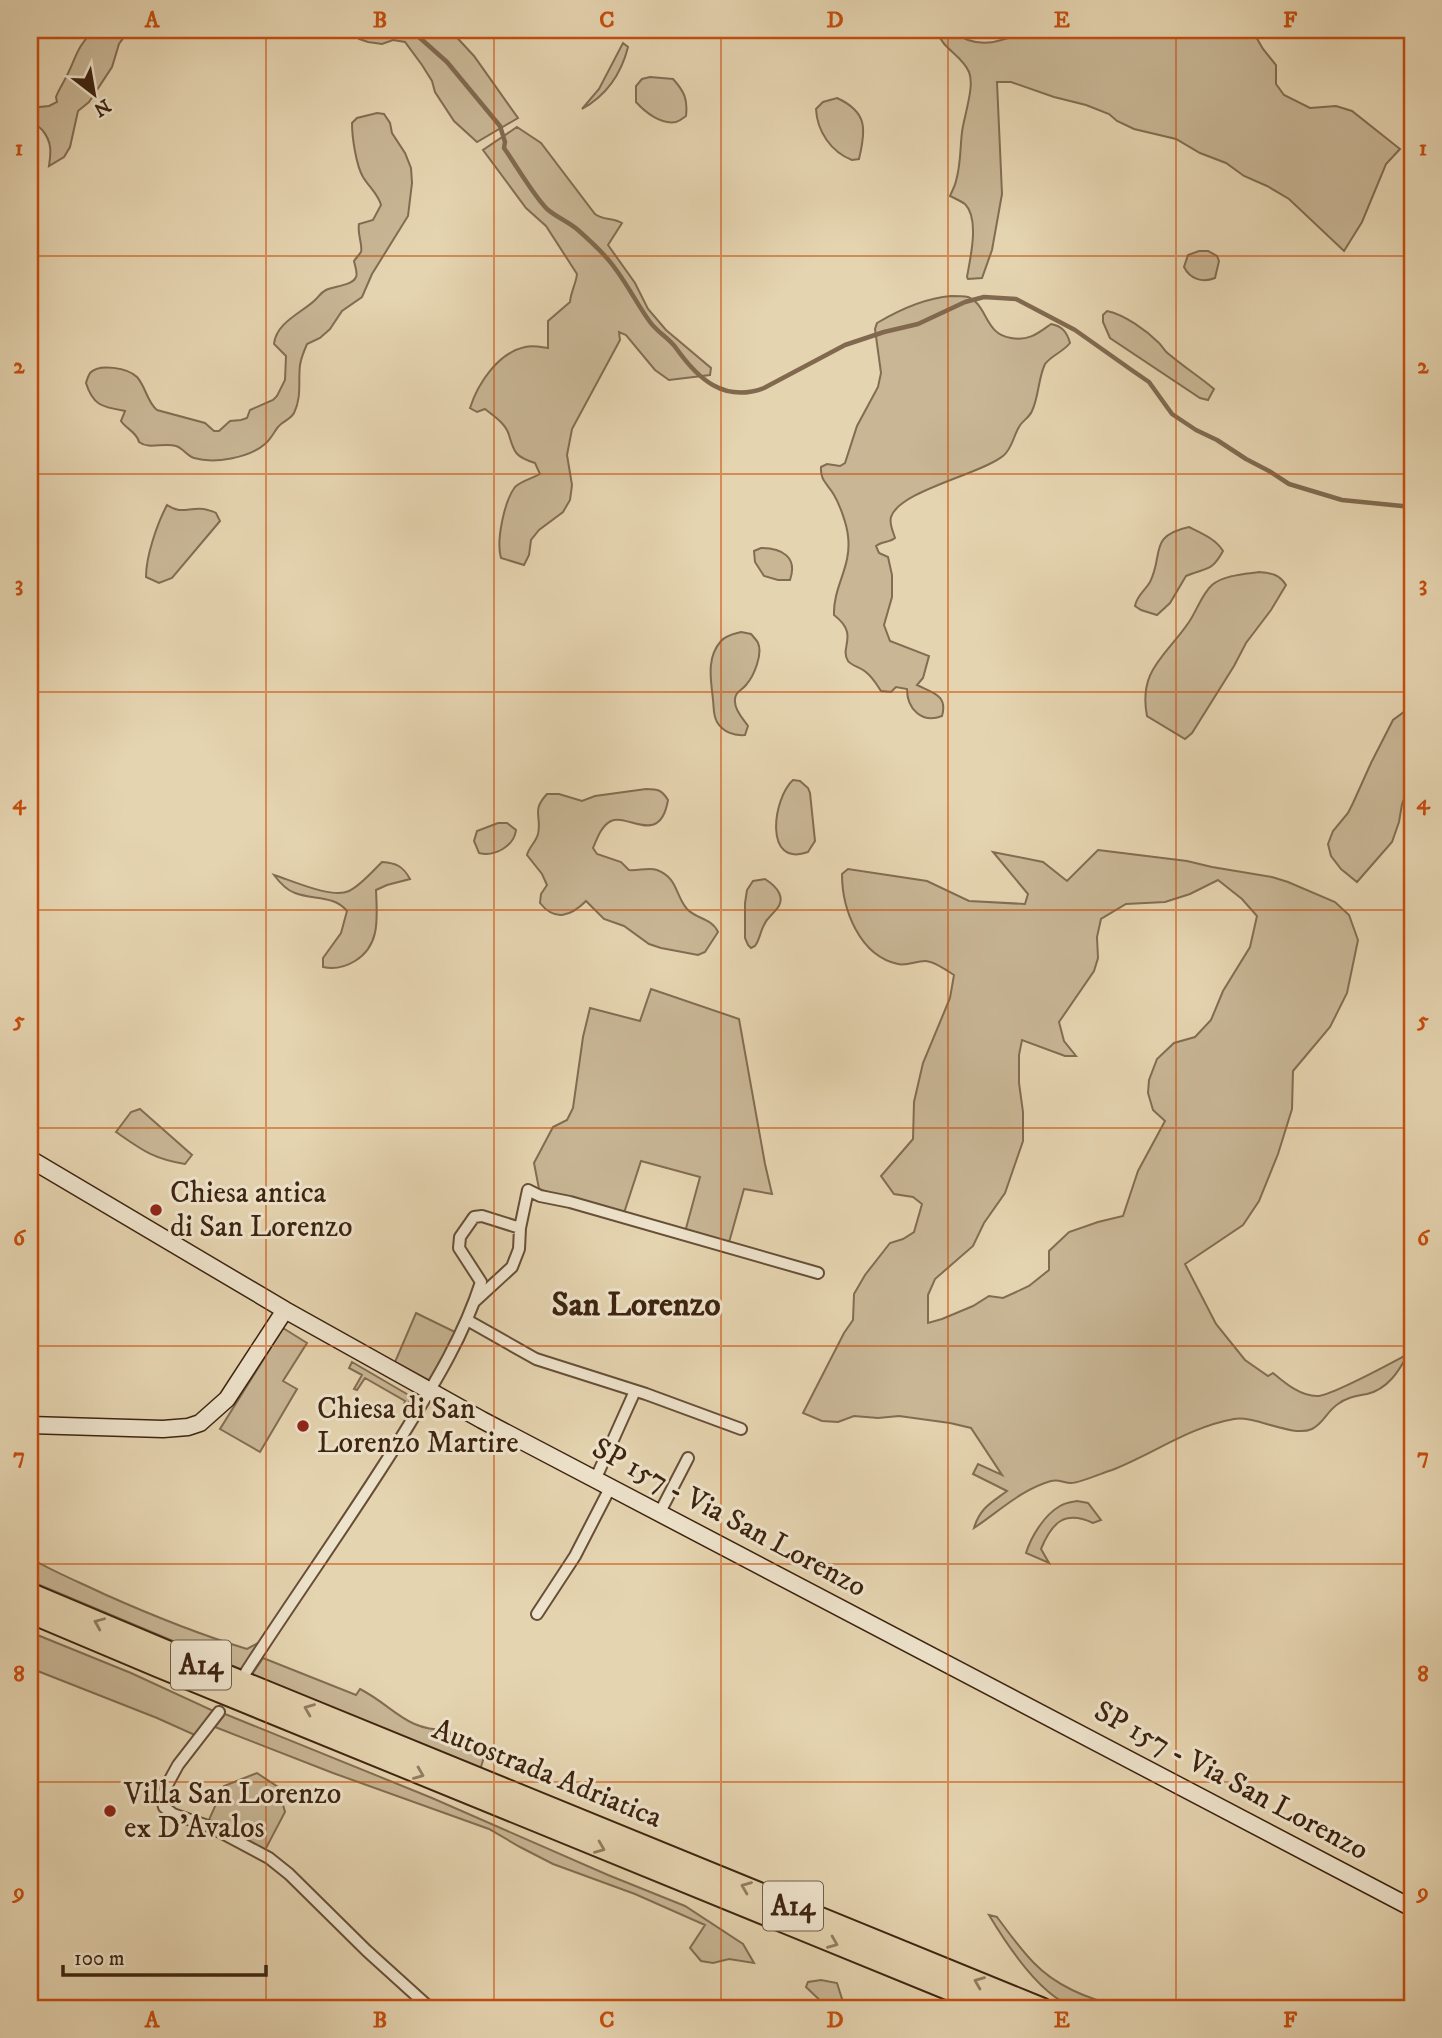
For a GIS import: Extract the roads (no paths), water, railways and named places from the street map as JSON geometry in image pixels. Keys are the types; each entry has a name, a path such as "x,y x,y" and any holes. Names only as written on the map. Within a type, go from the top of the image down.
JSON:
{"highway":[{"name":"Autostrada Adriatica","path":"30,1593 1042,2008"},
{"name":"Autostrada Adriatica","path":"30,1613 158,1668 993,2008"}],"main road":[{"name":"SP 157 - Via San Lorenzo","path":"30,1159 285,1310 429,1391 1412,1908"},
{"path":"30,1425 163,1429 200,1423 227,1399 285,1310"}],"street":[{"path":"475,1301 512,1267 519,1249 520,1228 528,1191 818,1273"},
{"path":"246,1672 387,1460 461,1334 481,1282 459,1248 460,1237 474,1217 482,1216 520,1228"},
{"path":"467,1320 536,1359 741,1429"},
{"path":"595,1480 635,1391"},
{"path":"659,1514 688,1458"},
{"path":"537,1614 575,1556 610,1488"},
{"path":"219,1712 178,1765 166,1787 162,1799 164,1807 173,1814 211,1827 269,1858 430,2008"}],"waterway":[{"path":"411,30 447,62 500,126 504,148 542,203 571,224 602,253 653,326 673,344 693,369 713,385 724,390 750,392 764,388 845,345 918,324 965,302 984,297 1016,299 1075,330 1149,382 1172,414 1289,484 1342,500 1412,507"}],"place":[{"name":"Chiesa antica di San Lorenzo","path":"156,1210"},
{"name":"Chiesa di San Lorenzo Martire","path":"303,1426"},
{"name":"Villa San Lorenzo ex D'Avalos","path":"110,1811"}],"district":[{"name":"San Lorenzo","path":"636,1305"}]}
